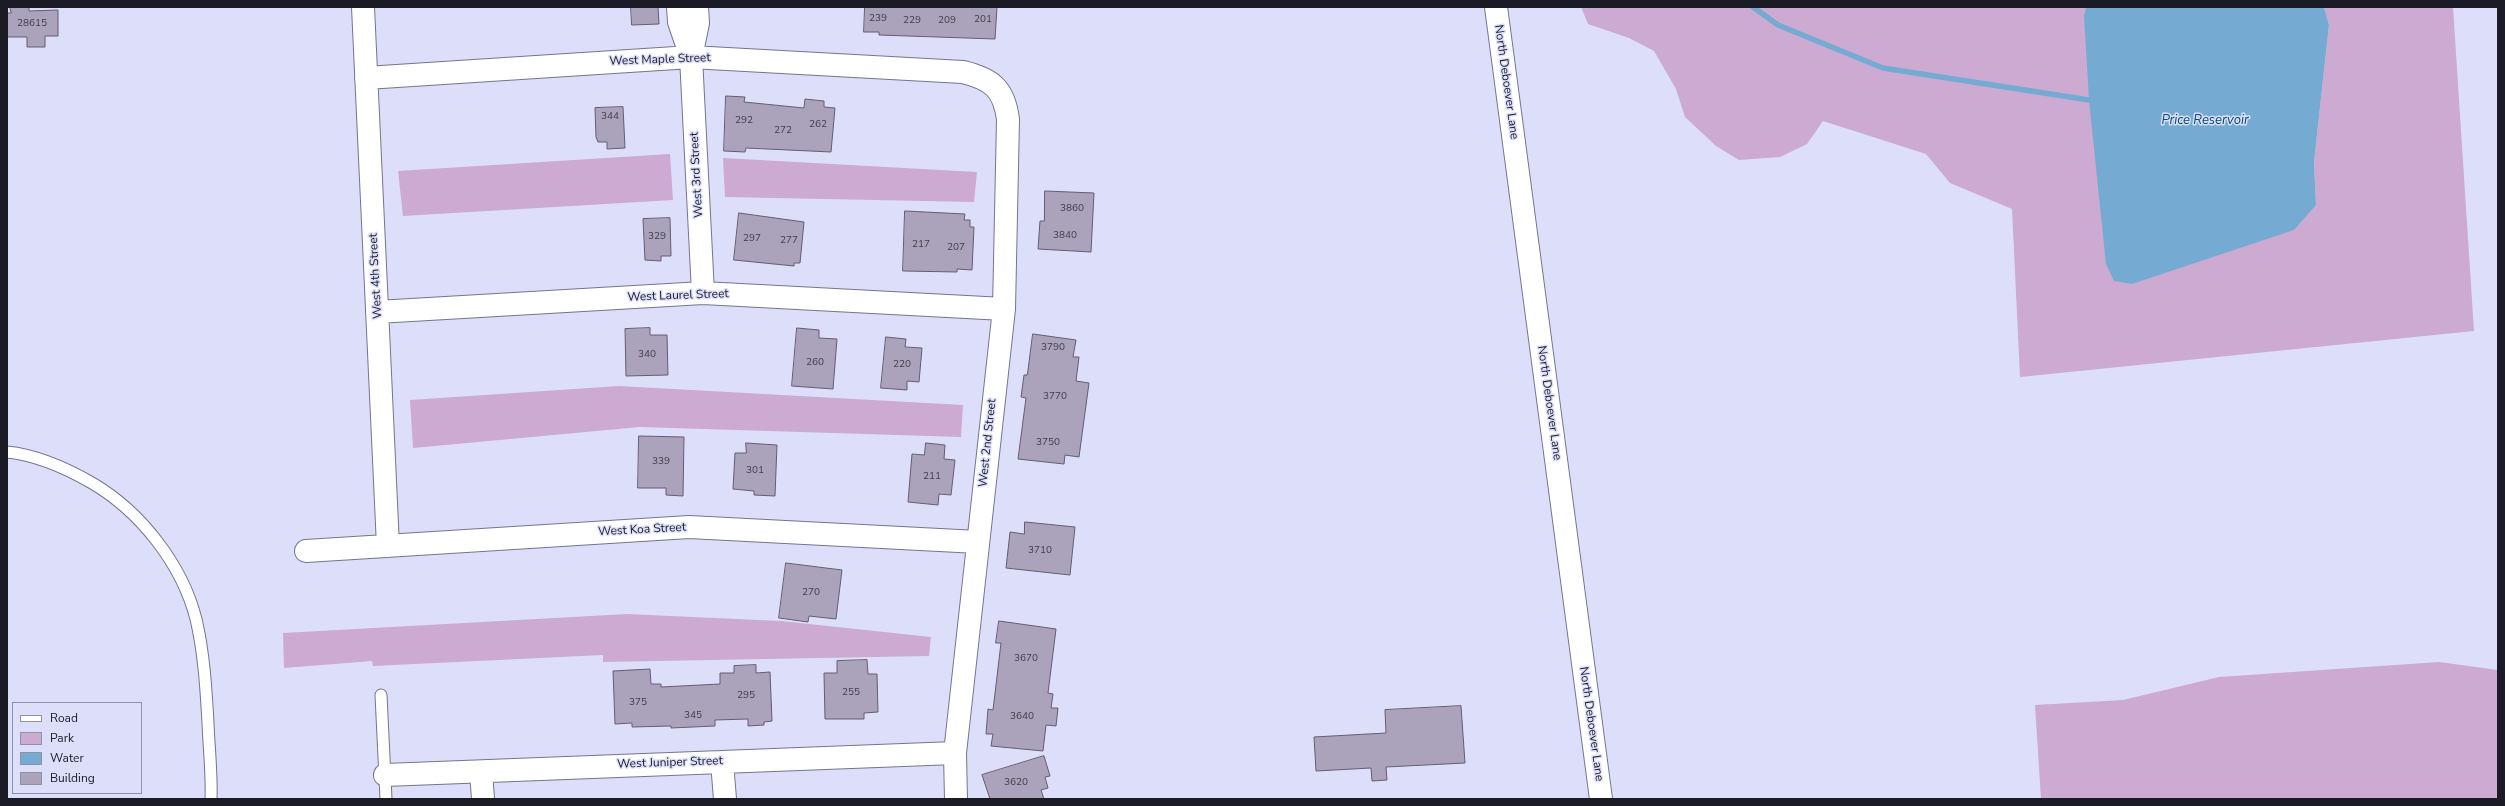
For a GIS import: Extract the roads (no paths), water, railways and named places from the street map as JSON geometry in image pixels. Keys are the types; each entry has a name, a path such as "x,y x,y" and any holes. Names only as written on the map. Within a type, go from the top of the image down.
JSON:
{"street":[{"name":"West 4th Street","path":"363,7 388,546"},
{"name":"West 3rd Street","path":"678,7 679,22 691,57"},
{"name":"West 3rd Street","path":"697,7 698,23 691,57 703,293"},
{"name":"North Deboever Lane","path":"1496,7 1601,799"},
{"name":"West Maple Street","path":"366,78 691,57 963,72 983,77 997,88"},
{"name":"West 2nd Street","path":"956,799 954,753 1004,309 1008,119 1006,103 997,88"},
{"name":"West Laurel Street","path":"377,312 703,293 1004,309"},
{"name":"West Koa Street","path":"306,551 702,527 978,542"},
{"name":"West Juniper Street","path":"385,776 954,753"},
{"path":"722,762 725,799"},
{"path":"481,772 483,799"}],"lane":[{"path":"7,452 19,453 68,469 107,492 144,526 170,559 185,590 195,617 202,652 211,799"},
{"path":"381,695 386,799"}],"water":[{"name":"Price Reservoir","path":"2086,7 2324,7 2329,25 2314,162 2316,205 2294,230 2132,284 2114,281 2106,264 2089,100 2084,15"}],"waterway":[{"path":"1753,7 1778,25 1883,68 2089,100"}]}
